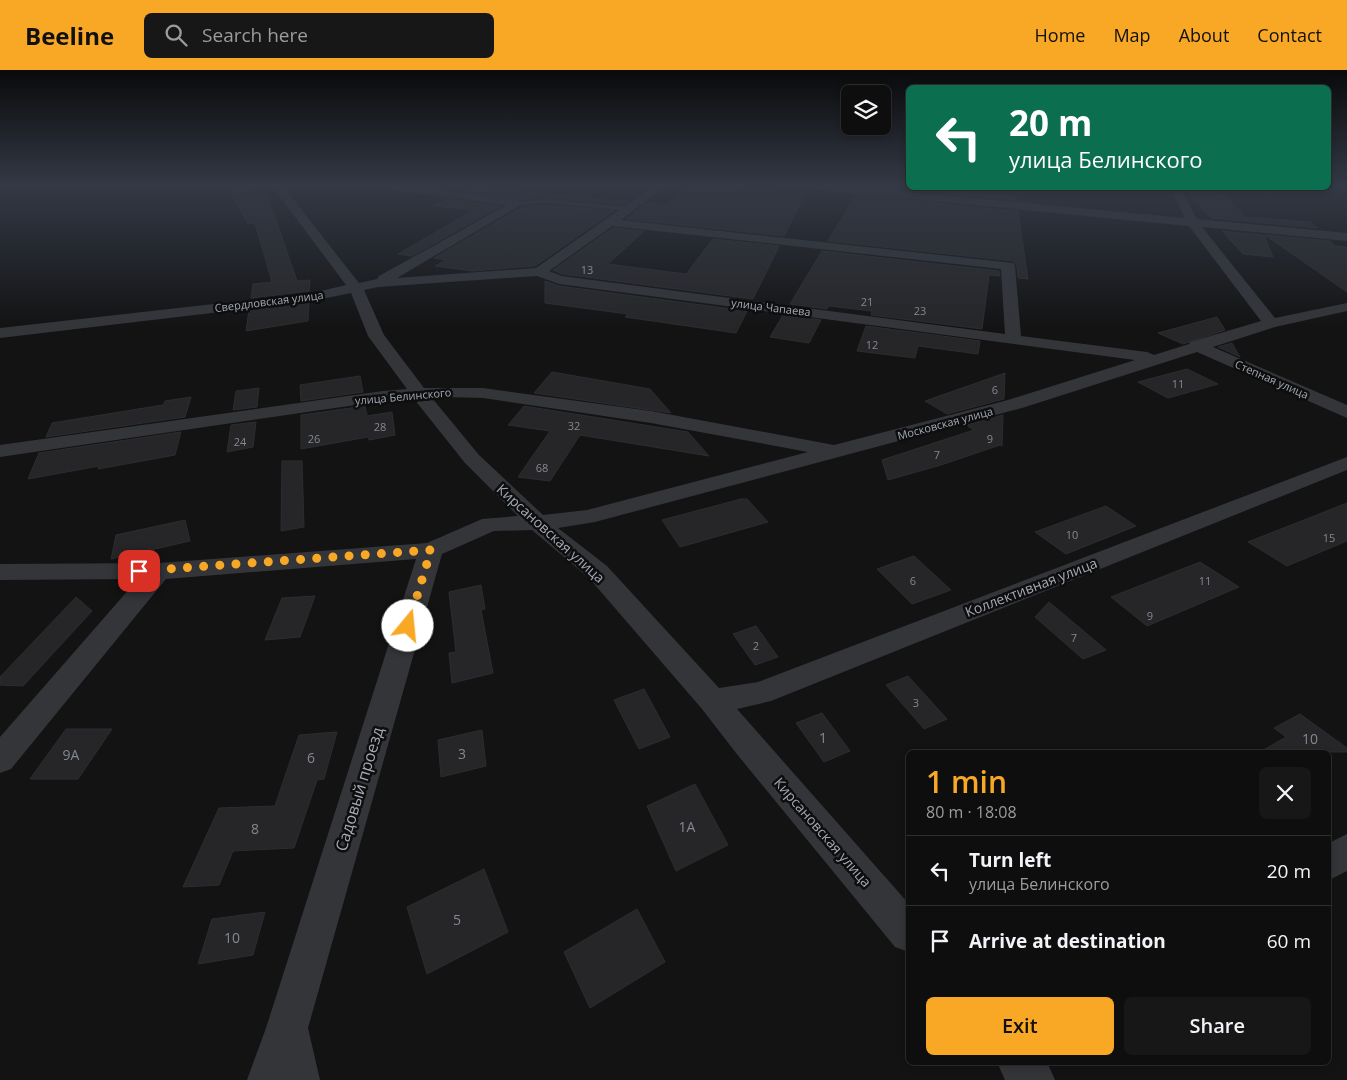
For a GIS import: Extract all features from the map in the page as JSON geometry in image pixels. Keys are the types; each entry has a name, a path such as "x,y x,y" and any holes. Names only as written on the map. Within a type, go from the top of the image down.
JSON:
{"street":[{"name":"Кирсановская улица","path":"312,232 356,289 376,336 430,408 472,459 538,523 598,572 713,701 746,744 906,929"},
{"path":"378,283 467,232"},
{"path":"538,272 596,232"},
{"path":"702,232 1008,266 1013,339"},
{"path":"1200,232 1271,323"},
{"path":"1290,232 1347,237"},
{"name":"Свердловская улица","path":"0,333 312,297 378,283 538,272"},
{"name":"улица Чапаева","path":"538,272 559,280 1154,358"},
{"name":"Московская улица","path":"538,523 587,517 1015,404 1154,358 1271,323 1347,307"},
{"name":"Степная улица","path":"1196,345 1347,412"},
{"name":"улица Белинского","path":"0,450 383,396 419,392 473,392 651,417 835,452"},
{"name":"Коллективная улица","path":"713,701 761,693 1347,463"},
{"path":"0,572 159,571 431,550 490,524 538,523"},
{"name":"Садовый проезд","path":"269,1080 287,1028 431,550"},
{"path":"0,759 159,571"},
{"path":"1331,862 1347,851"},
{"name":"Садовый проезд","path":"287,1028 298,1080"}],"building":[{"path":"258,232 280,232 297,281 310,280 309,291 251,298 253,284 272,282"},
{"path":"436,232 454,232 412,256 398,254"},
{"path":"479,232 584,232 535,266 473,271 435,266 446,260 434,258"},
{"path":"607,232 643,232 608,264 686,274 713,239 779,246 753,299 562,274 553,270"},
{"path":"748,232 786,232 784,236"},
{"path":"833,232 1021,232 1028,279 1018,278 1017,266 1013,261 828,241"},
{"path":"1223,232 1264,235 1273,257 1243,254"},
{"path":"1265,235 1330,241 1335,246 1347,247 1347,292"},
{"path":"822,251 999,271 1000,276 989,275 982,329 871,315 872,311 829,306 827,309 790,304"},
{"path":"545,281 559,286 747,311 736,333 625,317 628,314 545,303"},
{"path":"309,303 308,321 246,331 249,310"},
{"path":"783,315 821,320 809,343 770,337"},
{"path":"1217,317 1225,330 1183,344 1158,333"},
{"path":"866,326 980,341 978,354 918,346 915,358 857,351"},
{"path":"1232,343 1240,357 1218,347"},
{"path":"1187,369 1218,384 1168,398 1138,382"},
{"path":"552,372 650,389 671,413 534,393"},
{"path":"1005,373 1004,399 947,414 925,401"},
{"path":"360,376 363,392 301,401 300,385"},
{"path":"259,388 257,407 233,410 236,391"},
{"path":"191,397 185,417 46,437 52,423 163,405 165,401"},
{"path":"365,406 367,416 392,412 395,435 369,440 368,437 301,449 301,415"},
{"path":"524,406 688,432 709,456 580,435 550,481 518,477 550,431 508,425"},
{"path":"1003,415 1002,446 1000,445 888,480 882,460 974,430 966,425"},
{"path":"256,422 253,447 227,452 231,425"},
{"path":"181,432 175,455 28,479 39,453"},
{"path":"282,461 302,461 304,527 281,531"},
{"path":"747,499 768,522 680,547 662,520"},
{"path":"1347,503 1347,541 1287,566 1248,542"},
{"path":"1106,506 1136,526 1066,554 1035,532"},
{"path":"185,520 190,541 111,559 116,535"},
{"path":"914,556 951,590 912,604 877,569"},
{"path":"1200,562 1239,587 1147,626 1111,597"},
{"path":"481,585 485,609 481,610 493,673 452,683 449,653 456,652 449,592"},
{"path":"315,596 300,637 265,640 282,598"},
{"path":"76,597 92,611 23,686 0,685 0,677"},
{"path":"1049,602 1106,650 1083,659 1035,617"},
{"path":"756,626 778,657 755,665 733,634"},
{"path":"908,676 947,719 924,729 886,685"},
{"path":"644,689 670,737 639,749 614,700"},
{"path":"822,713 850,751 824,762 796,723"},
{"path":"1300,714 1347,748 1347,752 1331,752 1331,750 1263,750 1286,737 1274,728"},
{"path":"66,729 112,729 78,779 30,779"},
{"path":"482,730 486,766 441,777 438,740"},
{"path":"337,732 324,779 317,780 294,848 233,851 219,885 183,887 219,808 275,806 299,735"},
{"path":"695,784 728,845 676,871 647,806"},
{"path":"484,869 508,932 427,974 407,907"},
{"path":"637,909 665,962 590,1008 564,952"},
{"path":"265,912 253,955 198,964 212,919"}],"route":[{"path":"139,571 431,550 408,626"}]}
